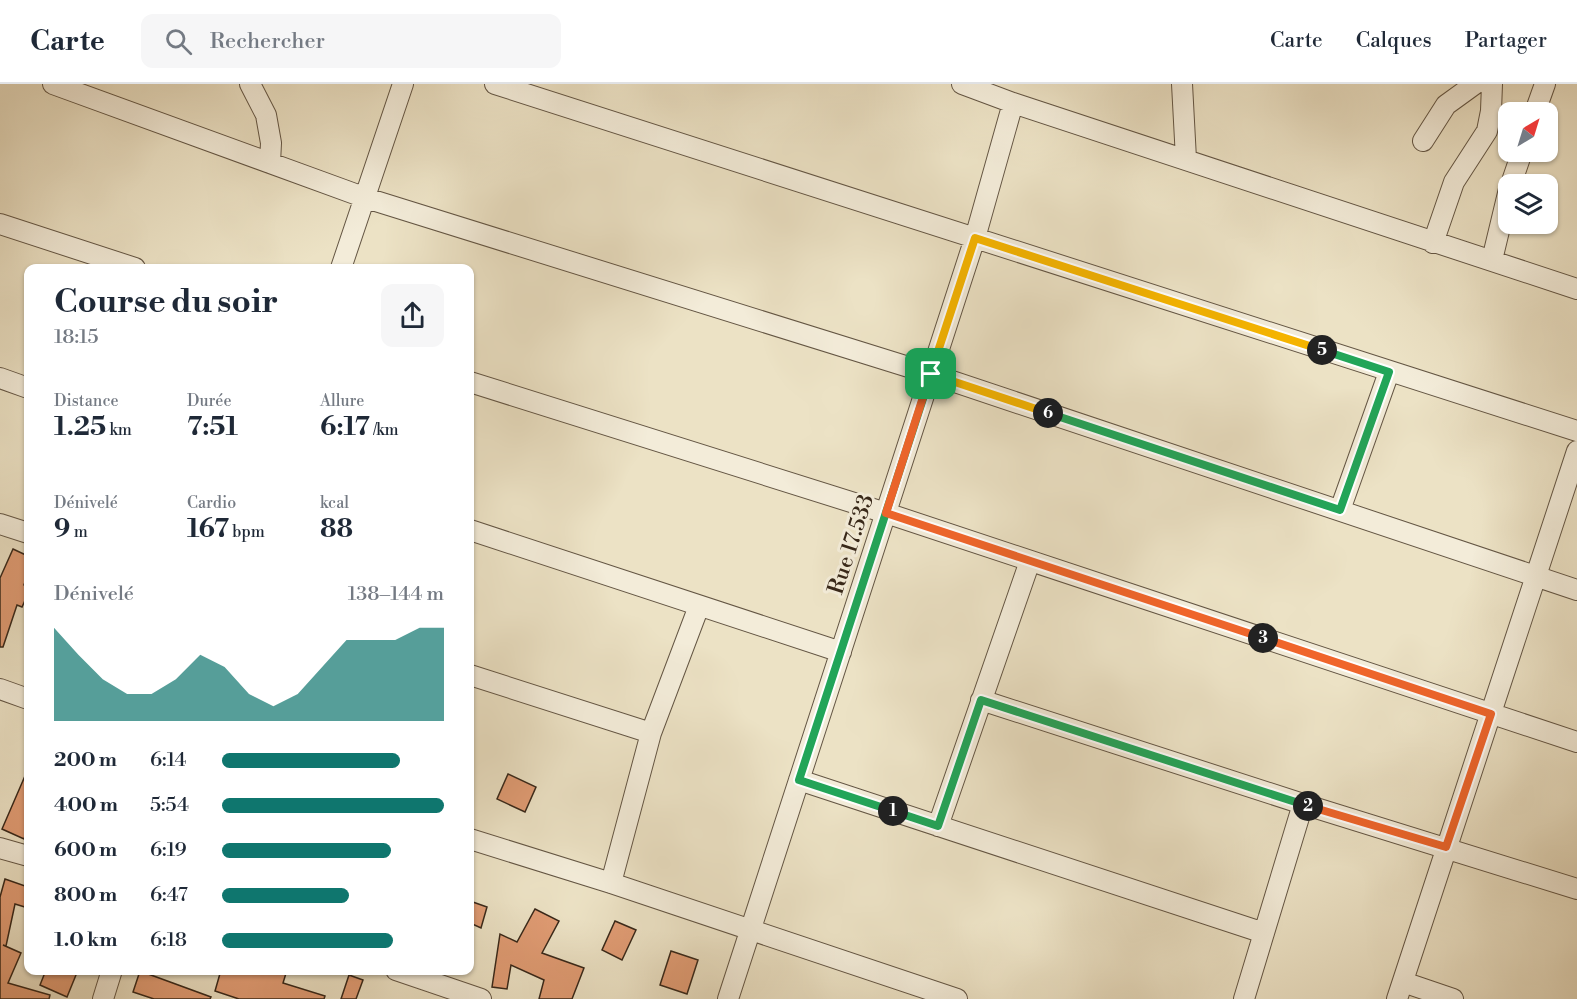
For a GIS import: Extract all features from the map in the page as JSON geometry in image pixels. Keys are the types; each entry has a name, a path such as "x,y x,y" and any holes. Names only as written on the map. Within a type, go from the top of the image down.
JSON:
{"street":[{"path":"53,84 366,198 931,374 1577,590"},
{"path":"250,84 266,115 271,143 270,163"},
{"path":"342,264 403,84"},
{"path":"495,84 1577,431"},
{"path":"962,84 1013,103 1577,289"},
{"path":"1182,84 1186,159"},
{"path":"1423,141 1446,105 1475,84"},
{"path":"1433,243 1454,182 1487,130 1491,111 1492,84"},
{"path":"1539,102 1545,84"},
{"name":"Rue 17.533","path":"728,999 975,238 1013,103"},
{"path":"0,224 123,264"},
{"path":"1492,260 1498,234"},
{"path":"1340,510 1389,372"},
{"path":"0,378 24,387"},
{"path":"474,383 886,513 1577,742"},
{"path":"1453,999 1400,990 1577,451"},
{"path":"0,524 24,532"},
{"path":"474,531 841,652"},
{"path":"938,826 1030,561"},
{"path":"611,883 651,733 699,606"},
{"path":"474,676 651,733"},
{"path":"0,689 24,698"},
{"path":"981,700 1303,804 1577,889"},
{"path":"799,780 1263,933"},
{"path":"1244,999 1303,804"},
{"path":"474,840 611,883 957,999"},
{"path":"0,848 24,855"},
{"path":"103,999 110,975"},
{"path":"411,975 481,999"}],"building":[{"path":"13,549 24,554 24,603 22,607 17,605 3,647 0,647 0,578"},
{"path":"508,774 536,787 525,812 497,799"},
{"path":"24,778 24,839 2,829"},
{"path":"5,879 24,886 24,907 15,904 6,946 3,945 21,953 8,983 50,995 49,999 0,999 0,897"},
{"path":"474,902 487,907 481,928 474,925"},
{"path":"535,909 559,921 542,953 584,968 572,999 539,999 544,980 511,965 507,989 492,987 500,934 517,942"},
{"path":"615,921 636,930 622,960 602,950"},
{"path":"671,951 698,960 687,994 660,985"},
{"path":"44,975 76,975 67,997 40,985"},
{"path":"139,975 151,975 211,997 210,999 154,999 133,992"},
{"path":"220,975 285,975 283,983 325,996 324,999 239,999 215,991"},
{"path":"349,975 363,980 356,999 341,999"}],"route":[{"path":"931,374 799,780 938,826 981,700 1303,804 1446,847 1491,714 886,513 909,443 931,374 975,238 1389,372 1340,510 931,374"}]}
